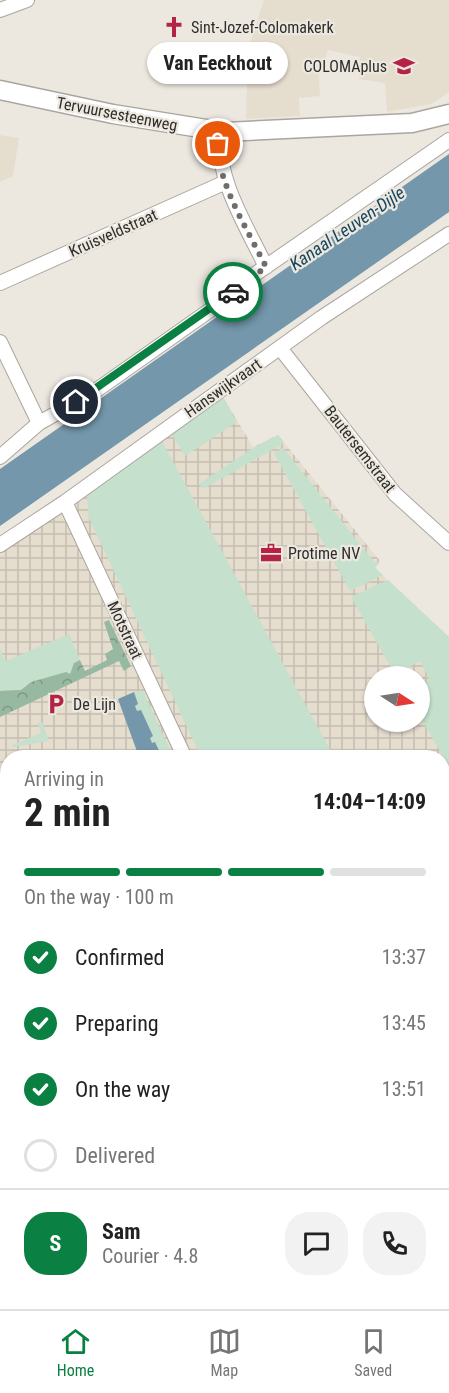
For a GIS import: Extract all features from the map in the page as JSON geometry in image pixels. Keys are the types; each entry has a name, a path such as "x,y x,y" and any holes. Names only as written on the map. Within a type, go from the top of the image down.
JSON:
{"street":[{"path":"0,10 27,0"},
{"name":"Tervuursesteenweg","path":"0,90 113,114 219,131 412,123 449,114"},
{"path":"219,131 218,157 225,182 266,267"},
{"path":"0,457 39,423 91,394 230,296 248,279 449,140"},
{"name":"Kruisveldstraat","path":"0,283 225,182"},
{"name":"Hanswijkvaart","path":"0,545 65,502 280,348 449,234"},
{"path":"0,342 39,423"},
{"name":"Bautersemstraat","path":"280,348 395,494 449,543"},
{"name":"Motstraat","path":"65,502 181,750"}],"shaded area":[{"name":"COLOMAplus","path":"264,0 449,0 449,92 431,104 387,112 385,83 359,79 360,57 328,50 319,76 320,96 299,98 300,116 246,119 248,50"},
{"path":"0,135 19,138 13,176 0,182"},
{"path":"222,395 253,447 278,435 380,561 375,568 449,637 449,750 0,750 0,554"}],"green space":[{"path":"223,397 237,422 185,456 172,435"},
{"path":"158,434 330,750 198,750 88,516 87,490"},
{"path":"278,435 284,443 203,489 199,484 253,448"},
{"path":"283,448 375,563 380,561 375,568 383,575 350,591 274,453"},
{"path":"388,580 449,637 449,750 439,750 429,732 430,666 423,666 420,661 411,666 390,666 351,597"},
{"path":"109,620 131,666 124,671 119,661 0,717 0,691 21,690 31,682 66,672 70,674 74,663 80,660 85,671 107,660 105,654 113,649 104,622"},
{"path":"69,634 80,660 74,663 70,674 24,686 21,690 0,691 0,649 6,661"},
{"path":"143,691 170,750 158,750 155,743 152,744 150,738 152,736 141,711 137,712 135,706 138,704 134,692"},
{"path":"42,722 49,741 13,747 12,745 41,733 38,723"}],"water":[{"name":"Kanaal Leuven-Dijle","path":"449,154 449,212 0,526 0,469"},
{"path":"134,692 138,704 135,706 137,711 141,710 153,736 150,738 152,743 155,742 159,750 136,750 118,699"}],"way so far":[{"path":"218,144 218,157 225,182 266,267 233,292"}],"place":[{"name":"Sint-Jozef-Colomakerk","path":"174,27"},
{"name":"COLOMAplus","path":"404,66"},
{"name":"Van Eeckhout","path":"218,144"},
{"name":"Protime NV","path":"271,553"},
{"name":"De Lijn","path":"56,704"}],"route":[{"path":"76,402 91,394 233,292"}]}
